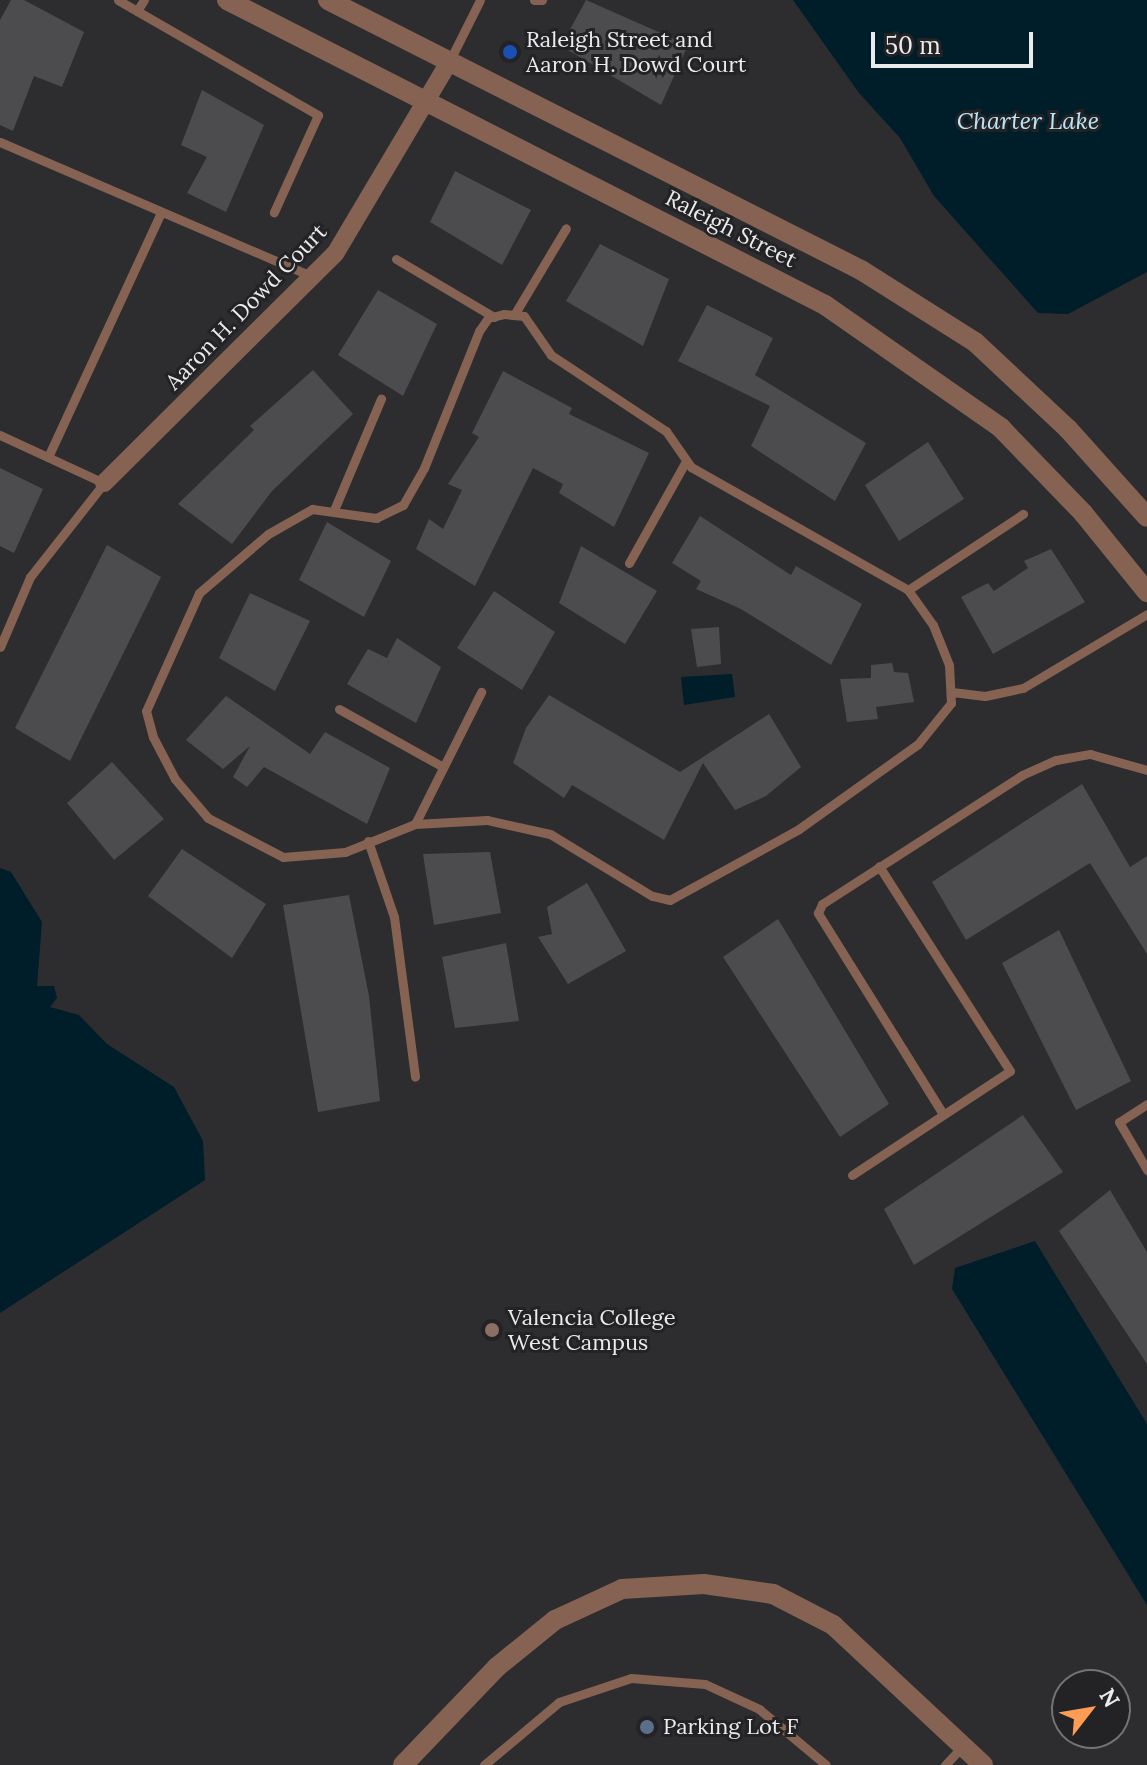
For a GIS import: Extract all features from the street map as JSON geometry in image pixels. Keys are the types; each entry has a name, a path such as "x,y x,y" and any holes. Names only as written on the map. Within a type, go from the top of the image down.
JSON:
{"street":[{"name":"Raleigh Street","path":"227,0 825,305 914,363 1001,428 1083,513 1147,592"},
{"name":"Raleigh Street","path":"328,0 448,64 861,270 975,342 1068,429 1147,517"},
{"name":"Aaron H. Dowd Court","path":"104,483 314,277 365,212 429,104 448,64"},
{"path":"403,1765 497,1667 555,1620 622,1589 704,1584 773,1594 833,1625 983,1765"}],"lane":[{"path":"118,0 318,115 274,212"},
{"path":"137,11 144,0"},
{"path":"448,64 480,0"},
{"path":"534,0 542,0"},
{"path":"0,142 314,277"},
{"path":"48,457 161,212"},
{"path":"514,315 566,228"},
{"path":"396,259 494,317 524,316 551,355 666,431 686,461 908,590 933,625 952,692 938,727 799,829 670,900 652,896 550,834 487,820 415,824 345,852 283,857 245,840 208,818 175,779 146,711 199,593 268,534 312,509 376,518 403,505 424,468 479,331 494,317"},
{"path":"334,510 381,399"},
{"path":"0,435 104,483 36,567 0,647"},
{"path":"629,563 686,461"},
{"path":"908,590 1023,514"},
{"path":"952,692 985,696 1023,688 1147,614"},
{"path":"415,824 481,692"},
{"path":"339,709 443,767"},
{"path":"943,1114 818,913 879,866 1022,775 1056,760 1090,754 1147,770"},
{"path":"368,841 394,917 415,1077"},
{"path":"852,1175 1010,1071 879,866"},
{"path":"1147,1104 1119,1122 1147,1170"},
{"path":"484,1765 559,1702 631,1678 705,1684 759,1709 826,1765"},
{"path":"945,1765 963,1746"}],"water":[{"name":"Charter Lake","path":"793,0 1147,0 1147,272 1068,314 1038,313 934,196 900,138 859,93"},
{"path":"732,674 735,697 684,705 681,677"},
{"path":"0,868 11,872 42,922 37,986 54,986 57,998 50,1007 79,1015 107,1044 174,1087 203,1141 205,1180 0,1313"},
{"path":"1035,1241 1147,1424 1147,1605 952,1289 955,1268"}],"building":[{"path":"11,0 24,0 84,32 62,87 34,76 13,131 0,125 0,20"},
{"path":"586,0 688,45 661,105 561,46"},
{"path":"202,90 264,125 226,212 187,193 207,157 181,145"},
{"path":"455,171 531,210 502,265 430,222"},
{"path":"600,244 669,279 643,346 566,301"},
{"path":"378,290 437,324 403,396 338,355"},
{"path":"707,305 773,338 755,375 866,443 835,501 751,446 770,406 678,361"},
{"path":"313,370 353,414 272,491 232,544 178,504 254,430 250,426"},
{"path":"503,371 572,408 569,414 649,453 614,527 559,493 563,484 533,468 475,586 416,549 429,519 443,529 462,490 448,484 479,437 472,433"},
{"path":"928,442 964,499 899,541 865,485"},
{"path":"0,468 43,489 14,553 0,546"},
{"path":"700,516 791,575 796,566 862,604 831,665 741,609 696,589 701,581 672,563"},
{"path":"327,522 391,561 364,617 299,580"},
{"path":"107,545 161,577 70,761 15,728"},
{"path":"581,546 657,591 625,644 559,603"},
{"path":"1051,549 1085,602 993,654 961,597 988,583 994,591 1028,568 1024,561"},
{"path":"494,591 555,632 522,690 457,648"},
{"path":"250,593 310,621 275,691 219,658"},
{"path":"719,627 721,664 697,667 691,629"},
{"path":"397,638 441,667 416,723 347,684 368,649 387,658"},
{"path":"892,663 894,672 908,673 914,702 876,707 878,719 847,722 840,679 871,678 871,665"},
{"path":"549,695 680,772 769,714 801,767 766,796 735,810 703,763 664,840 572,785 564,798 513,763 526,728"},
{"path":"226,696 310,754 325,732 390,768 367,824 264,767 247,787 233,777 250,746 223,769 186,740"},
{"path":"112,762 164,819 114,860 67,803"},
{"path":"1082,784 1130,867 1147,856 1147,954 1090,863 966,940 932,882"},
{"path":"182,849 266,904 232,958 148,896"},
{"path":"490,852 501,913 434,925 423,854"},
{"path":"587,883 626,951 568,984 538,937 552,934 547,907"},
{"path":"349,895 369,996 380,1101 318,1112 283,905"},
{"path":"778,919 889,1104 840,1137 723,957"},
{"path":"1059,930 1131,1081 1076,1110 1002,963"},
{"path":"506,943 519,1021 455,1028 442,957"},
{"path":"1023,1115 1063,1172 914,1265 884,1209"},
{"path":"1110,1190 1147,1252 1147,1364 1059,1231"}],"place":[{"name":"Raleigh Street and Aaron H. Dowd Court","path":"510,52"},
{"name":"Valencia College West Campus","path":"492,1330"},
{"name":"Parking Lot F","path":"647,1727"}]}
